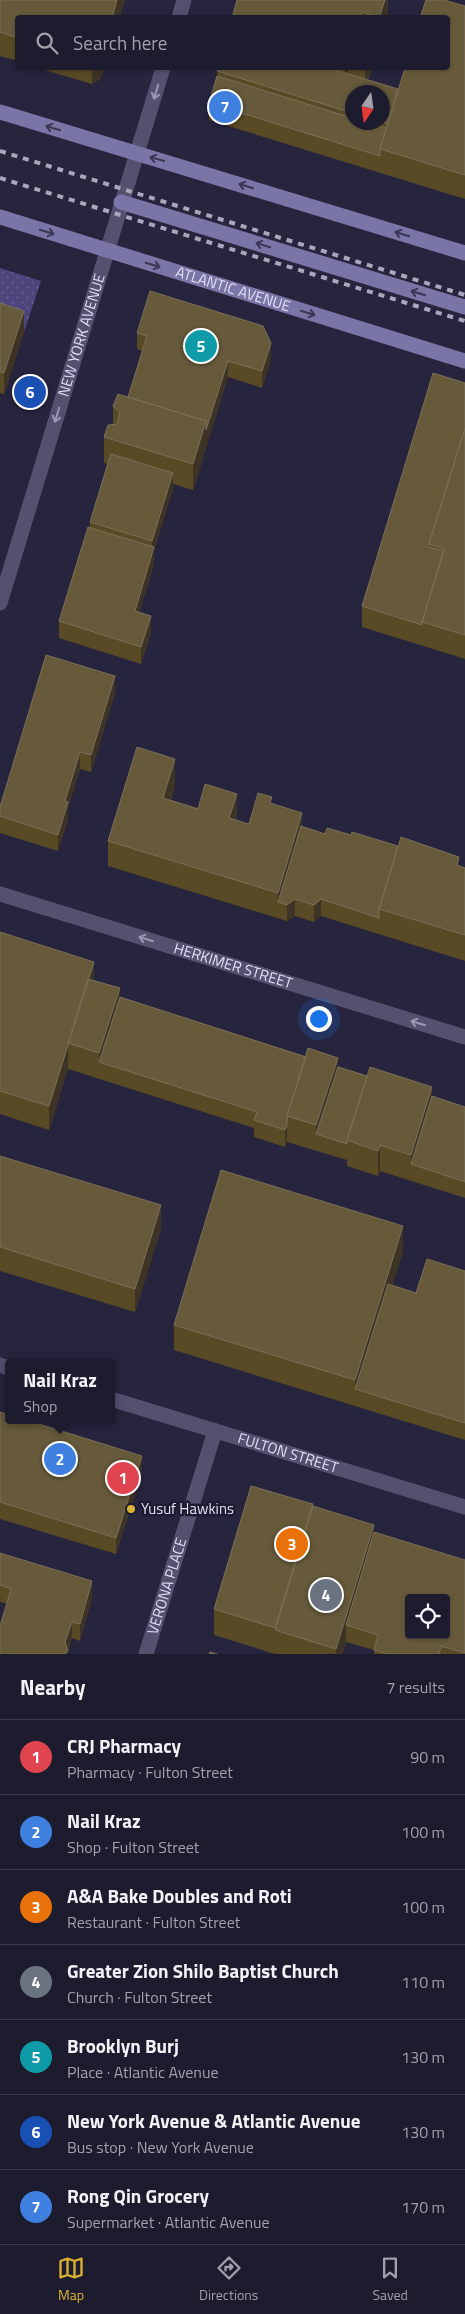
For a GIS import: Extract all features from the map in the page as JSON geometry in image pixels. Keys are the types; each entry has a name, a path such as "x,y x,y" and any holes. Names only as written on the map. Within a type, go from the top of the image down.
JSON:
{"main road":[{"path":"0,112 465,253"},
{"path":"121,202 465,307"},
{"name":"ATLANTIC AVENUE","path":"0,217 465,361"}],"street":[{"path":"180,15 184,0"},
{"name":"NEW YORK AVENUE","path":"0,603 162,70"},
{"name":"HERKIMER STREET","path":"0,894 465,1037"},
{"name":"FULTON STREET","path":"115,1400 465,1507"},
{"name":"VERONA PLACE","path":"146,1654 215,1431"}],"shaded area":[{"path":"0,268 41,281 24,332 0,324"}],"building":[{"path":"0,0 117,0 113,15 15,15 15,37 0,32"},
{"path":"237,0 385,0 380,15 370,15 362,12 361,15 233,15"},
{"path":"426,0 444,0 465,6 465,175 380,149 386,130 390,130 390,117 404,70 450,70 450,15 421,15"},
{"path":"336,70 385,85 345,85 345,111 217,71"},
{"path":"217,76 345,116 345,130 385,130 380,156 209,103"},
{"path":"390,87 398,89 390,117"},
{"path":"150,291 263,326 271,343 262,371 228,361 206,430 206,421 128,397 147,336 137,333"},
{"path":"0,303 24,311 4,373 0,372"},
{"path":"433,373 465,383 465,428 429,544 429,547 444,551 422,625 362,606"},
{"path":"118,394 206,421 193,464 104,437 108,425 117,424 120,412 113,406"},
{"path":"465,428 465,635 422,622 444,549 429,544"},
{"path":"111,454 173,473 152,541 90,522"},
{"path":"88,527 154,547 135,611 151,616 141,647 59,621"},
{"path":"46,655 115,676 91,755 80,752 65,801 68,802 58,835 0,816 0,807"},
{"path":"137,747 175,759 163,798 198,809 205,784 237,794 229,818 249,824 258,793 272,797 270,803 302,813 278,893 108,841"},
{"path":"301,826 325,834 327,828 351,835 352,832 398,846 379,909 379,918 321,899 314,905 295,899 287,905 278,902"},
{"path":"401,837 459,857 457,865 465,868 465,935 379,909"},
{"path":"0,932 94,962 49,1106 0,1091"},
{"path":"88,979 120,988 99,1053 68,1043"},
{"path":"120,997 306,1057 287,1116 285,1130 254,1120 257,1112 99,1062"},
{"path":"308,1048 338,1058 316,1125 287,1116"},
{"path":"338,1067 367,1076 347,1144 316,1134"},
{"path":"370,1067 432,1087 411,1155 380,1145 378,1151 347,1140"},
{"path":"432,1096 465,1107 465,1182 411,1164"},
{"path":"0,1156 161,1205 135,1289 0,1247"},
{"path":"221,1170 403,1226 355,1380 174,1325"},
{"path":"427,1259 465,1271 465,1423 355,1389 388,1284 416,1293"},
{"path":"0,1412 5,1414 5,1424 39,1424 142,1456 116,1538 0,1502"},
{"path":"251,1486 313,1504 275,1628 214,1609"},
{"path":"313,1506 374,1525 336,1649 275,1630"},
{"path":"374,1532 465,1560 465,1653 441,1646 439,1654 387,1654 374,1650 378,1635 346,1625"},
{"path":"0,1553 92,1581 80,1624 72,1622 65,1642 68,1651 65,1654 0,1654 0,1626 11,1589 0,1585"}],"railway":[{"path":"0,151 465,295"},
{"path":"0,178 465,321"}],"place":[{"name":"Rong Qin Grocery","path":"225,107"},
{"name":"Brooklyn Burj","path":"201,346"},
{"name":"New York Avenue & Atlantic Avenue","path":"30,392"},
{"name":"Nail Kraz","path":"60,1459"},
{"name":"CRJ Pharmacy","path":"123,1478"},
{"name":"Yusuf Hawkins","path":"131,1509"},
{"name":"A&A Bake Doubles and Roti","path":"292,1544"},
{"name":"Greater Zion Shilo Baptist Church","path":"326,1595"}]}
